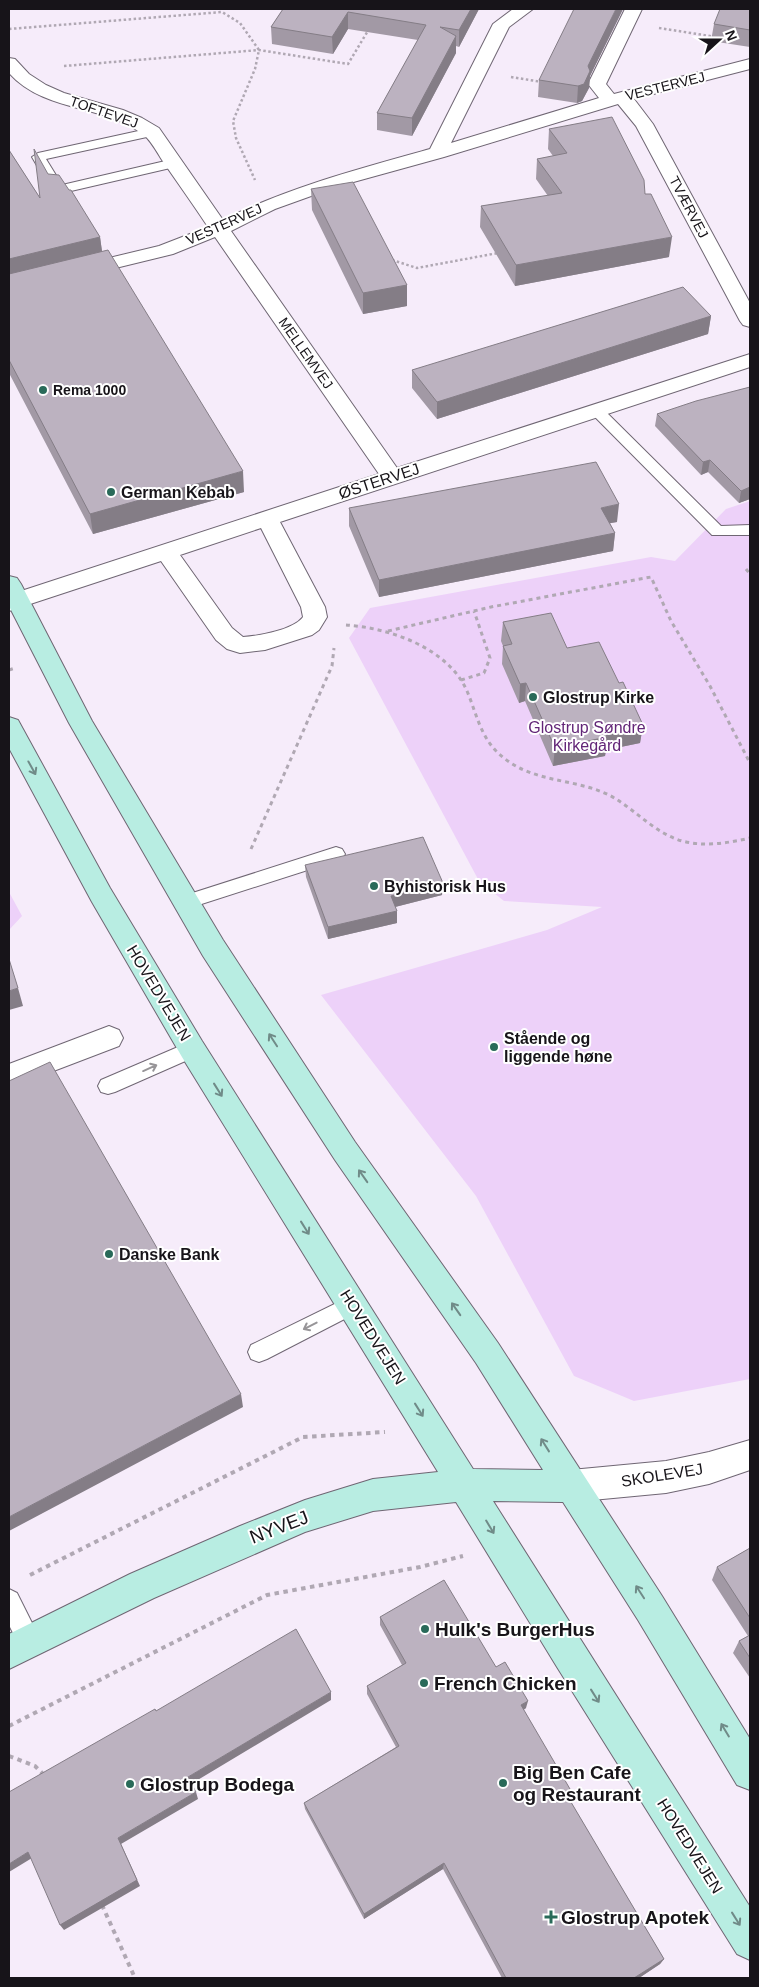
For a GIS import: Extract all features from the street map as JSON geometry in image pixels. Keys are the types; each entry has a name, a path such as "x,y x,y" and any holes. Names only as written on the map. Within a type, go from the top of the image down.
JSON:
{"main road":[{"path":"11,596 81,724 213,948 345,1151 487,1354 650,1608 750,1772"},
{"name":"HOVEDVEJEN","path":"9,726 101,895 192,1049 750,1941"},
{"name":"NYVEJ","path":"19,1646 142,1586 252,1537 305,1516 373,1495 464,1485 571,1486"}],"street":[{"path":"438,153 502,24 524,9"},
{"name":"VESTERVEJ","path":"610,95 597,84 630,16"},
{"name":"VESTERVEJ","path":"9,288 166,250 219,229 268,205 332,182 438,153 610,95 750,64"},
{"name":"TOFTEVEJ","path":"11,66 33,87 51,95 137,122 152,132 219,229"},
{"name":"TVÆRVEJ","path":"610,95 644,124 750,321"},
{"name":"MELLEMVEJ","path":"219,229 392,477"},
{"name":"ØSTERVEJ","path":"11,596 166,552 750,360"},
{"path":"166,552 224,634 231,640 241,645 252,644 300,632 311,625 315,616 313,607 267,518"},
{"path":"9,1076 109,1038"},
{"name":"SKOLEVEJ","path":"571,1486 666,1477 709,1468 750,1455"}],"lane":[{"path":"152,132 38,157 58,190 174,163"},
{"path":"596,410 718,531 750,530"},
{"path":"186,902 336,854"},
{"path":"108,1086 192,1049"},
{"path":"259,1352 353,1304"},
{"path":"9,1601 19,1646"}],"path":[{"path":"9,29 222,12 240,22 259,50 255,69 233,121 236,138 260,192 268,205"},
{"path":"630,16 710,36 708,44 716,46"},
{"path":"11,66 259,50 348,64 371,24"},
{"path":"478,72 610,95"},
{"path":"392,260 417,268 505,252"},
{"path":"750,568 746,569 750,574"},
{"path":"387,631 474,611 650,577 671,621 710,686 750,763"},
{"path":"461,680 484,672 490,658 474,611"},
{"path":"311,625 359,624 387,631 414,643 440,658 461,680 486,738 496,750 522,769 537,776 592,788 608,794 680,840 723,844 750,838"},
{"path":"249,852 256,840 332,666 334,647 328,638 311,625"},
{"path":"26,1577 303,1437 431,1430"},
{"path":"9,1726 267,1596 420,1567 502,1546"},
{"path":"9,1756 35,1766 45,1775 49,1784"},
{"path":"100,1899 135,1978"}],"green space":[{"name":"Glostrup Søndre Kirkegård","path":"750,501 750,1379 634,1401 574,1376 476,1196 321,995 547,930 602,907 504,901 479,881 349,638 370,608 651,557 675,561 726,509"},
{"path":"9,892 22,916 9,930"}],"building":[{"path":"283,9 471,9 459,30 440,27 456,36 412,118 377,113 426,25 348,12 332,37 271,27"},
{"path":"574,9 616,9 588,66 590,71 584,84 578,86 539,80"},
{"path":"720,9 750,9 750,30 714,24"},
{"path":"612,117 644,180 645,194 651,194 672,237 516,265 481,206 562,193 537,159 567,153 549,129"},
{"path":"34,149 48,174 59,175 69,190 71,190 100,237 9,259 9,150 40,198"},
{"path":"353,182 407,285 363,293 311,189"},
{"path":"108,250 243,471 90,514 9,360 9,274"},
{"path":"683,287 711,316 437,402 412,370"},
{"path":"750,387 750,487 741,491 710,460 703,462 657,414 696,401"},
{"path":"596,462 619,504 601,508 615,533 379,580 349,508"},
{"path":"551,613 567,648 599,642 619,683 623,682 643,725 605,732 607,737 555,748 526,683 520,684 503,646 512,644 503,622"},
{"name":"Byhistorisk Hus","path":"423,837 443,883 391,896 397,911 328,927 305,865"},
{"path":"9,959 18,988 9,991"},
{"path":"50,1062 241,1394 9,1517 9,1081"},
{"path":"750,1548 750,1618 717,1567"},
{"path":"444,1580 496,1667 505,1662 528,1701 521,1705 570,1789 565,1792 664,1959 634,1978 506,1978 444,1863 364,1914 304,1803 399,1746 367,1686 406,1663 380,1617"},
{"path":"296,1629 331,1692 188,1777 196,1792 118,1838 137,1880 60,1925 28,1852 9,1864 9,1792 155,1709 156,1711"},
{"path":"750,1635 750,1658 739,1641"}],"place":[{"name":"Rema 1000","path":"43,390"},
{"name":"German Kebab","path":"111,492"},
{"name":"Glostrup Kirke","path":"533,697"},
{"name":"Byhistorisk Hus","path":"374,886"},
{"name":"Stående og liggende høne","path":"494,1047"},
{"name":"Danske Bank","path":"109,1254"},
{"name":"Hulk's BurgerHus","path":"425,1629"},
{"name":"French Chicken","path":"424,1683"},
{"name":"Big Ben Cafe og Restaurant","path":"503,1783"},
{"name":"Glostrup Bodega","path":"130,1784"},
{"name":"Glostrup Apotek","path":"551,1917"}]}
